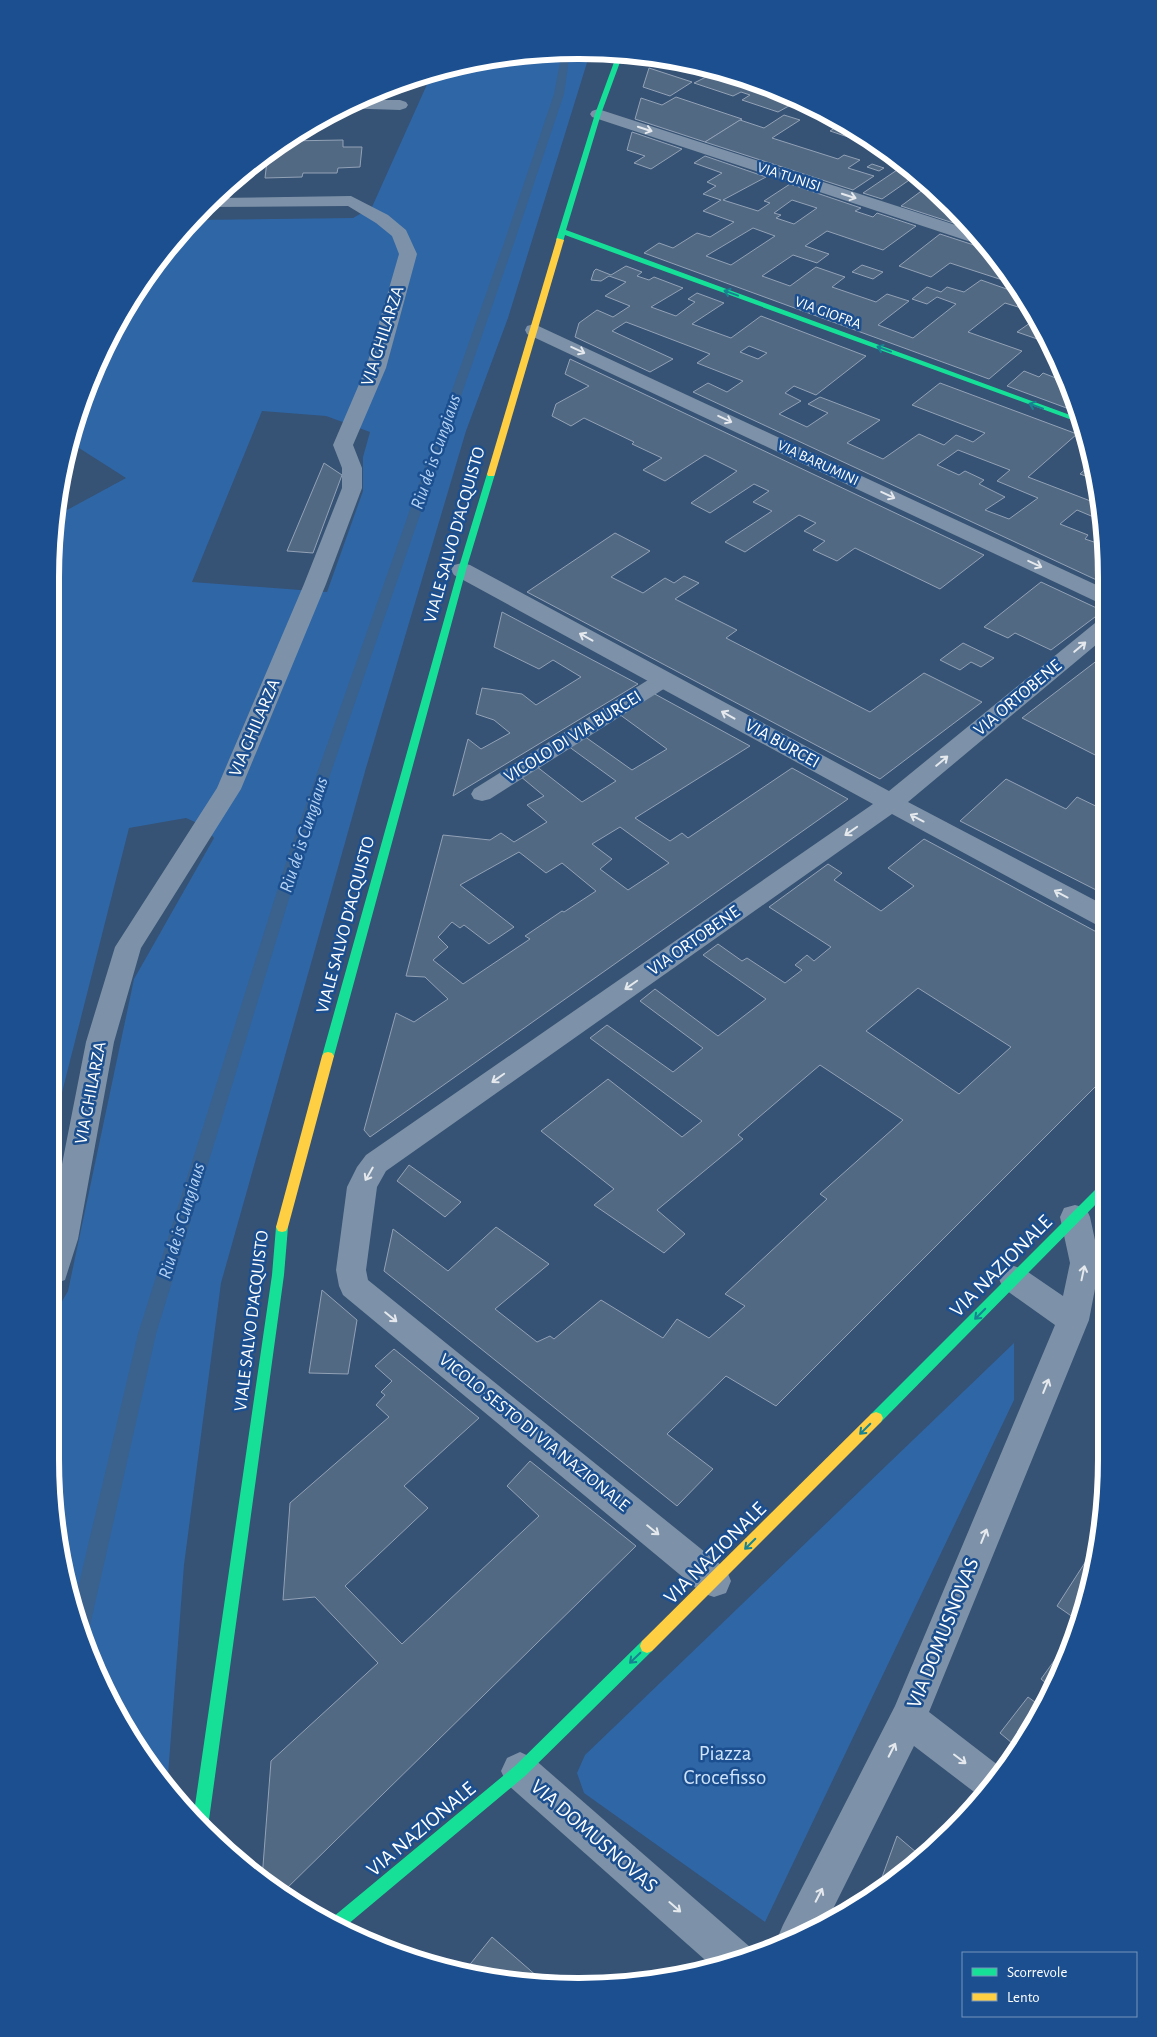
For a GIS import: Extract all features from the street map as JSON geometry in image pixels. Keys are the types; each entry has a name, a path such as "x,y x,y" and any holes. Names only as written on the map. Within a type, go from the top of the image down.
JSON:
{"street":[{"name":"VIALE SALVO D'ACQUISTO","path":"202,1816 278,1275 283,1219 462,570 598,114 618,60"},
{"path":"364,105 400,105"},
{"name":"VIA TUNISI","path":"598,114 968,235"},
{"name":"VIA GHILARZA","path":"59,1253 100,1042 128,946 229,789 315,584 352,488 352,468 343,445 376,368 408,254 400,234 382,219 351,201 219,204"},
{"name":"VIA GIOFRA","path":"564,232 1073,419"},
{"name":"VIA BARUMINI","path":"534,330 1098,594"},
{"name":"VIA BURCEI","path":"462,570 890,803 1098,913"},
{"name":"VIA ORTOBENE","path":"354,1286 350,1270 362,1187 367,1175 376,1163 890,803 1098,632"},
{"name":"VIA NAZIONALE","path":"341,1921 520,1771 714,1581 1098,1193"},
{"name":"VIA DOMUSNOVAS","path":"802,1928 908,1719 1073,1320 1085,1263 1075,1217"},
{"path":"1014,1279 1073,1320"},
{"name":"VICOLO SESTO DI VIA NAZIONALE","path":"354,1286 714,1581"},
{"path":"908,1719 987,1780"},
{"name":"VIA DOMUSNOVAS","path":"520,1771 731,1956"}],"lane":[{"name":"VICOLO DI VIA BURCEI","path":"482,794 663,680"}],"green space":[{"path":"588,59 508,318 466,431 366,768 221,1283 184,1565 168,1777 146,1747 112,1688 86,1626 76,1593 63,1526 60,1492 59,1306 68,1291 134,979 214,838 204,826 186,818 129,828 59,1104 59,578 63,512 126,478 76,446 76,444 98,380 128,319 166,262 203,220 353,218 372,207 429,81 511,63","holes":["262,411 326,416 370,432 363,457 363,491 327,592 192,582"]},
{"name":"Piazza Crocefisso","path":"1014,1343 1014,1400 765,1922 584,1793 577,1773 585,1755"}],"building":[{"path":"649,68 692,82 670,96 643,87"},
{"path":"709,75 713,76 746,86 791,105 778,112 742,100 750,95 741,92 733,96 694,83"},
{"path":"676,97 742,119 705,142 635,119 641,98 662,105"},
{"path":"784,115 800,120 772,138 838,159 844,155 860,160 848,168 874,176 853,190 705,142 740,120 764,128"},
{"path":"836,127 858,140 830,131"},
{"path":"632,132 682,149 651,169 634,163 645,156 627,150"},
{"path":"343,140 343,147 362,147 360,167 338,168 337,173 303,173 302,177 265,178 267,163 298,141"},
{"path":"705,156 766,177 723,200 758,211 770,203 764,201 790,184 861,208 855,211 873,217 877,213 916,226 883,250 827,231 805,246 829,254 817,263 793,255 762,276 790,286 816,267 845,277 832,287 876,302 887,294 909,301 878,325 913,338 956,304 937,297 927,304 912,299 927,287 941,292 947,287 964,292 981,280 1011,291 1022,308 1005,303 968,332 1022,351 989,379 644,253 659,243 673,248 697,233 710,237 734,222 703,211 721,200 703,194 716,186 707,182 722,173 694,163","holes":["792,200 817,208 794,224 776,218 781,215 774,213","753,228 775,236 731,265 706,256"]},
{"path":"872,164 884,168 879,171 867,167"},
{"path":"897,170 911,179 882,199 863,193"},
{"path":"923,190 959,225 901,206"},
{"path":"940,234 978,246 1004,281 950,263 931,277 899,266"},
{"path":"862,265 883,272 873,279 852,272"},
{"path":"626,266 642,272 637,276 649,280 654,277 683,288 651,307 676,316 695,302 688,299 697,293 724,303 692,324 731,338 761,316 866,356 816,395 794,386 785,393 801,401 779,414 807,427 828,413 808,404 820,397 880,420 847,443 883,459 919,434 944,445 956,435 973,442 985,433 912,405 940,383 1077,434 1028,477 1092,502 1095,517 1077,510 1060,524 1088,535 1085,539 1097,543 1098,581 693,392 708,383 727,392 743,381 697,363 710,354 626,322 612,331 673,359 650,372 575,337 579,323 597,310 613,317 630,306 605,296 626,282 609,276 601,281 591,280 596,269 611,275","holes":["749,346 767,353 758,359 740,352","958,450 1010,470 997,481 1038,498 1009,519 985,510 1005,497 979,484 984,480 965,471 959,475 937,465"]},
{"path":"1031,323 1040,340 1017,332"},
{"path":"570,359 984,555 940,589 855,548 837,561 813,550 825,541 804,531 816,523 799,515 745,552 725,542 772,511 753,502 769,491 754,484 710,513 691,503 737,471 705,455 665,481 643,470 662,458 584,418 571,426 552,416 556,404 589,386 565,374"},
{"path":"1024,371 1039,377 1043,373 1059,379 1070,409 1007,386"},
{"path":"324,463 342,475 313,553 287,551"},
{"path":"1086,468 1088,477 1080,474"},
{"path":"615,533 650,551 611,577 643,593 665,578 674,583 684,576 699,583 675,599 737,630 726,638 870,712 924,673 982,702 880,779 527,592"},
{"path":"1041,582 1098,609 1098,615 1051,650 1015,633 1008,638 984,627"},
{"path":"502,612 638,684 453,796 468,739 481,749 510,733 494,720 476,714 482,688 522,694 536,705 581,677 553,660 539,669 494,647"},
{"path":"963,643 994,658 981,667 971,662 960,670 940,660"},
{"path":"1098,660 1098,756 1022,718"},
{"path":"653,693 750,746 635,818 670,841 682,833 688,838 792,768 848,799 370,1137 364,1130 396,1013 414,1022 448,999 425,977 406,976 443,835 490,840 501,833 514,842 547,822 527,805 544,796 520,776 536,766 582,802 616,781 568,746 584,736 632,770 667,749 619,714","holes":["620,827 669,863 628,890 600,869 612,859 592,844","519,852 546,873 562,863 596,891 525,936 530,939 463,984 433,960 448,947 438,937 452,922 460,928 464,925 489,944 514,927 460,885"]},
{"path":"1006,779 1066,809 1077,797 1098,807 1098,891 960,821"},
{"path":"924,839 1098,933 1098,1084 776,1406 726,1376 667,1434 713,1469 677,1506 384,1271 393,1229 448,1271 496,1227 549,1264 495,1309 537,1342 550,1336 554,1339 601,1300 663,1338 677,1319 709,1338 745,1306 725,1294 827,1199 820,1194 903,1120 820,1065 738,1135 743,1139 657,1210 685,1234 664,1253 594,1205 614,1189 541,1131 608,1079 682,1137 702,1121 590,1038 607,1025 673,1072 703,1048 640,1001 655,989 718,1036 766,999 703,955 718,944 742,961 747,958 785,983 802,970 795,965 807,955 814,961 831,947 769,907 828,864 842,873 834,880 881,911 914,886 888,868","holes":["918,988 1011,1047 959,1094 866,1031"]},
{"path":"409,1165 461,1202 445,1217 397,1181"},
{"path":"322,1290 357,1320 348,1374 309,1373"},
{"path":"394,1349 479,1418 404,1486 428,1508 345,1586 402,1644 539,1516 507,1486 530,1461 636,1546 287,1889 263,1871 271,1761 378,1663 315,1597 283,1600 290,1503 389,1417 376,1405 385,1395 381,1392 392,1381 375,1366"},
{"path":"1089,1557 1074,1618 1057,1606"},
{"path":"1061,1651 1047,1684 1041,1679"},
{"path":"1028,1697 1037,1703 1013,1744 1000,1733"},
{"path":"897,1836 917,1853 881,1881"},
{"path":"492,1937 537,1976 511,1974 468,1966"}],"waterway":[{"name":"Riu de is Cungiaus","path":"83,1615 147,1334 296,853 509,243 559,94 565,59"}],"traffic: fast":[{"path":"560,240 598,114 618,60"},
{"path":"564,232 1073,419"},
{"path":"328,1056 462,570 491,474"},
{"path":"876,1418 1098,1194"},
{"path":"202,1816 278,1275 282,1227"},
{"path":"341,1921 520,1771 647,1646"}],"traffic: slow":[{"path":"491,474 560,240"},
{"path":"282,1227 328,1056"},
{"path":"647,1646 876,1418"}]}
